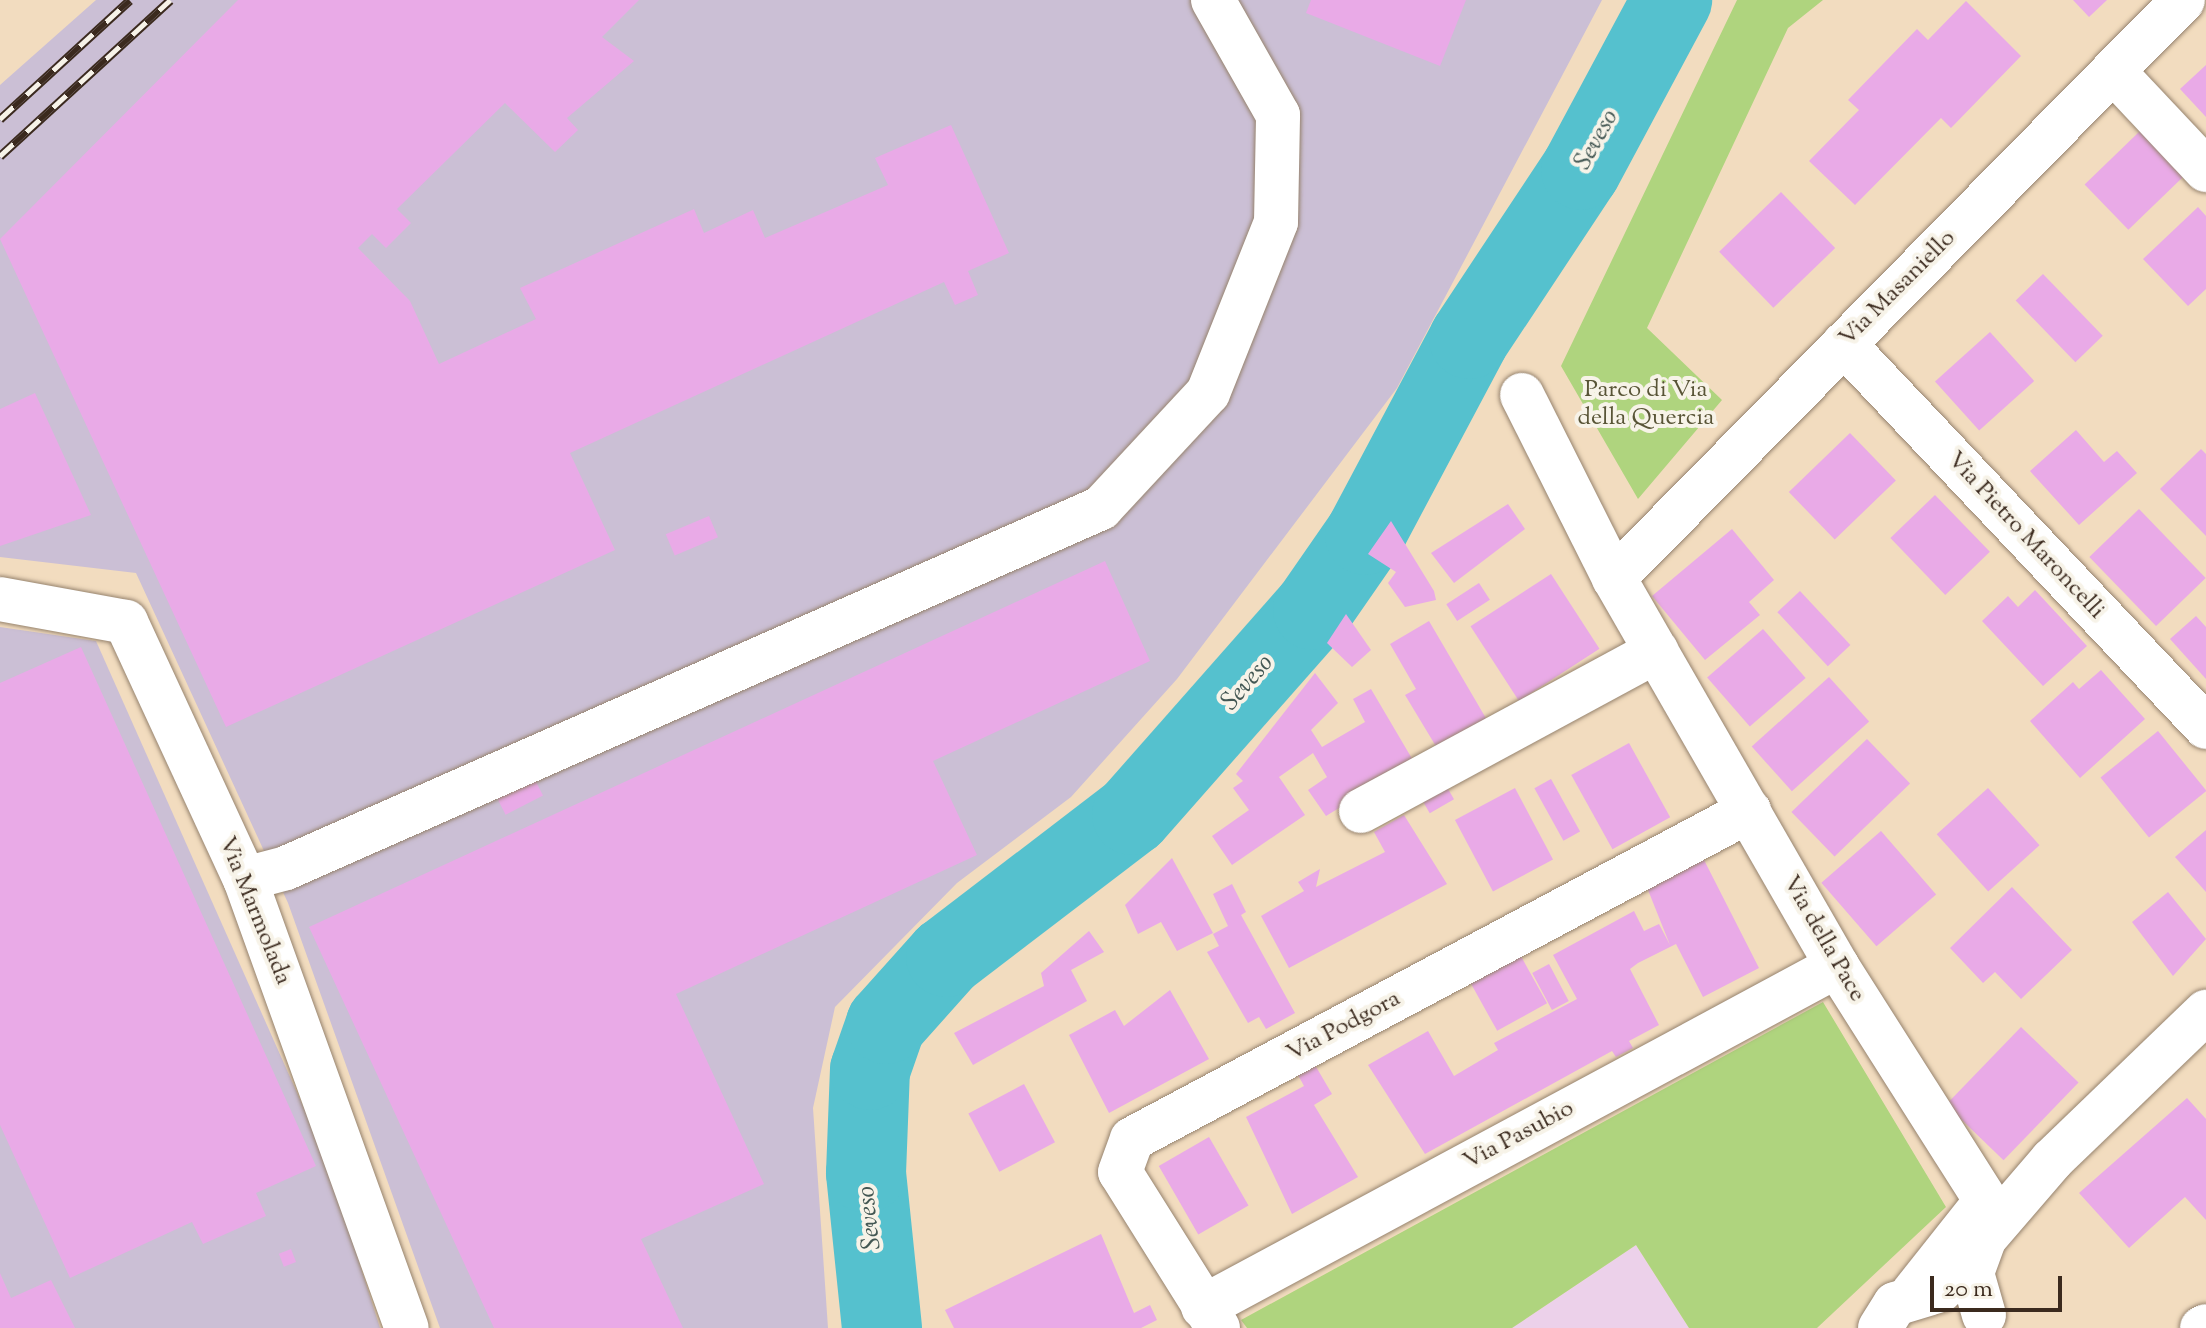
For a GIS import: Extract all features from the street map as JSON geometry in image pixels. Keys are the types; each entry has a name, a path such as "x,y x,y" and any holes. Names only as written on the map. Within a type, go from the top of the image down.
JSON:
{"street":[{"path":"245,879 286,868 1101,508 1208,393 1276,222 1278,115 1213,0"},
{"name":"Via Masaniello","path":"1614,578 2183,0"},
{"path":"2113,71 2206,170"},
{"name":"Via Pietro Maroncelli","path":"1844,344 2206,727"},
{"name":"Via della Pace","path":"1522,395 1614,578 1837,966 1992,1212"},
{"name":"Via Marmolada","path":"0,599 126,622 245,879 407,1328"},
{"path":"1361,811 1657,651"},
{"name":"Via Podgora","path":"1210,1318 1120,1172 1132,1139 1749,811"},
{"name":"Via Pasubio","path":"1210,1318 1837,966"},
{"path":"1880,1328 1895,1304 1913,1293 1992,1212 2052,1160 2206,1012"},
{"path":"1987,1321 1972,1273 1992,1212"},
{"path":"1913,1293 1952,1291 1987,1321"}],"shaded area":[{"path":"96,0 1602,0 1397,388 1177,679 1071,797 957,883 835,1007 813,1108 828,1328 440,1328 288,903 136,573 0,557 0,85"},
{"path":"0,627 96,641 327,1160 380,1328 0,1328"},
{"path":"1636,1245 1689,1328 1512,1328"}],"green space":[{"name":"Parco di Via della Quercia","path":"1737,0 1823,0 1788,28 1647,328 1722,400 1638,499 1561,366"},
{"path":"1823,1002 1946,1207 1817,1328 1689,1328 1636,1245 1512,1328 1247,1328 1241,1320"}],"building":[{"path":"238,0 639,0 602,37 634,61 567,118 578,130 555,152 505,103 397,209 411,223 386,248 372,234 358,248 410,301 439,364 536,319 520,288 694,209 704,233 753,210 765,238 888,185 875,158 951,125 1009,253 968,271 978,295 955,305 944,282 570,453 615,550 226,727 0,239"},
{"path":"1311,0 1466,0 1440,66 1306,13"},
{"path":"2073,0 2107,0 2089,17"},
{"path":"1966,1 2021,56 1951,128 1941,118 1855,205 1809,161 1859,110 1848,100 1917,29 1928,40"},
{"path":"2206,65 2206,117 2180,89"},
{"path":"2140,131 2184,176 2128,230 2085,184"},
{"path":"1781,192 1835,248 1773,308 1719,252"},
{"path":"2198,207 2206,216 2206,289 2188,306 2143,259"},
{"path":"2043,274 2103,336 2075,362 2016,300"},
{"path":"1990,332 2034,381 1979,431 1935,382"},
{"path":"35,393 91,515 0,546 0,409"},
{"path":"2076,430 2104,462 2117,451 2137,473 2079,525 2030,471"},
{"path":"1850,433 1896,480 1835,540 1789,492"},
{"path":"2201,449 2206,454 2206,536 2160,489"},
{"path":"1935,495 1990,552 1945,595 1890,538"},
{"path":"1508,504 1525,529 1454,583 1431,553"},
{"path":"2139,509 2206,578 2156,626 2089,557"},
{"path":"709,516 718,537 675,556 666,534"},
{"path":"1391,521 1434,591 1436,600 1405,607 1388,583 1396,572 1368,554"},
{"path":"1732,529 1774,580 1749,602 1760,615 1705,660 1652,596"},
{"path":"1105,561 1150,661 933,761 977,855 676,994 764,1184 641,1239 683,1328 494,1328 309,927"},
{"path":"1551,574 1599,649 1519,701 1470,626"},
{"path":"1479,583 1490,600 1457,621 1446,604"},
{"path":"2035,590 2087,646 2043,686 1982,621 2008,596 2018,607"},
{"path":"1800,591 1850,645 1828,666 1777,612"},
{"path":"1346,614 1371,650 1352,667 1327,643"},
{"path":"2196,616 2206,627 2206,679 2170,639"},
{"path":"1429,621 1487,720 1437,748 1405,695 1416,689 1390,644"},
{"path":"1763,629 1806,678 1750,727 1707,678"},
{"path":"81,647 316,1166 256,1193 266,1216 203,1244 192,1222 70,1278 0,1125 0,683"},
{"path":"2101,670 2145,719 2080,778 2030,721 2073,682 2079,689"},
{"path":"1315,673 1338,703 1311,730 1322,747 1365,722 1353,699 1371,689 1414,762 1326,816 1308,790 1327,777 1313,753 1279,777 1305,815 1232,865 1212,836 1249,810 1233,788 1243,781 1236,774"},
{"path":"1829,677 1869,722 1792,791 1752,747"},
{"path":"2158,731 2206,791 2149,837 2100,778"},
{"path":"1867,739 1910,784 1835,857 1791,812"},
{"path":"1629,743 1670,817 1612,849 1571,775"},
{"path":"1440,775 1454,799 1430,813 1416,789"},
{"path":"533,776 543,796 506,815 496,795"},
{"path":"1551,779 1580,831 1563,841 1534,788"},
{"path":"1515,788 1553,860 1493,891 1455,820"},
{"path":"1988,788 2040,845 1988,891 1937,834"},
{"path":"1404,815 1447,884 1289,968 1261,916 1304,891 1298,882 1320,869 1316,887 1385,852 1374,832"},
{"path":"2206,830 2206,892 2175,857"},
{"path":"1881,831 1936,894 1876,946 1821,883"},
{"path":"1702,856 1759,968 1703,997 1676,944 1638,963 1630,969 1659,1025 1629,1041 1633,1048 1616,1057 1612,1051 1425,1154 1368,1065 1428,1031 1454,1076 1498,1050 1494,1043 1577,999 1553,955 1634,911 1644,931 1659,924 1670,945 1646,885"},
{"path":"1172,858 1213,933 1177,951 1161,922 1138,934 1125,905"},
{"path":"1232,884 1246,912 1241,915 1295,1013 1266,1029 1259,1017 1248,1023 1207,952 1219,946 1213,934 1228,926 1213,894"},
{"path":"2012,887 2072,950 2021,999 1995,972 1983,983 1950,948"},
{"path":"2168,892 2206,939 2173,976 2132,922"},
{"path":"1089,931 1104,952 1071,970 1087,1001 973,1065 954,1033 1044,986 1041,973"},
{"path":"1517,949 1547,1003 1497,1031 1467,977"},
{"path":"1549,964 1569,1001 1552,1010 1532,973"},
{"path":"1170,990 1209,1059 1109,1113 1069,1035 1115,1010 1124,1026"},
{"path":"2021,1027 2079,1083 2004,1160 1946,1105"},
{"path":"1315,1065 1332,1094 1314,1105 1358,1177 1292,1214 1246,1117 1304,1086 1298,1075"},
{"path":"1024,1084 1055,1142 999,1172 968,1114"},
{"path":"2187,1098 2206,1119 2206,1220 2185,1197 2129,1248 2079,1193"},
{"path":"1209,1137 1248,1205 1198,1234 1159,1166"},
{"path":"1101,1234 1134,1313 1150,1305 1157,1320 1141,1328 954,1328 945,1310"},
{"path":"291,1249 296,1262 284,1267 279,1254"},
{"path":"0,1273 11,1298 51,1280 75,1328 0,1328"}],"waterway":[{"name":"Seveso","path":"882,1328 866,1173 870,1070 886,1024 946,957 1132,815 1313,610 1365,535 1469,339 1581,170 1672,0"}],"railway":[{"path":"0,119 130,0"},
{"path":"0,156 170,0"}]}
